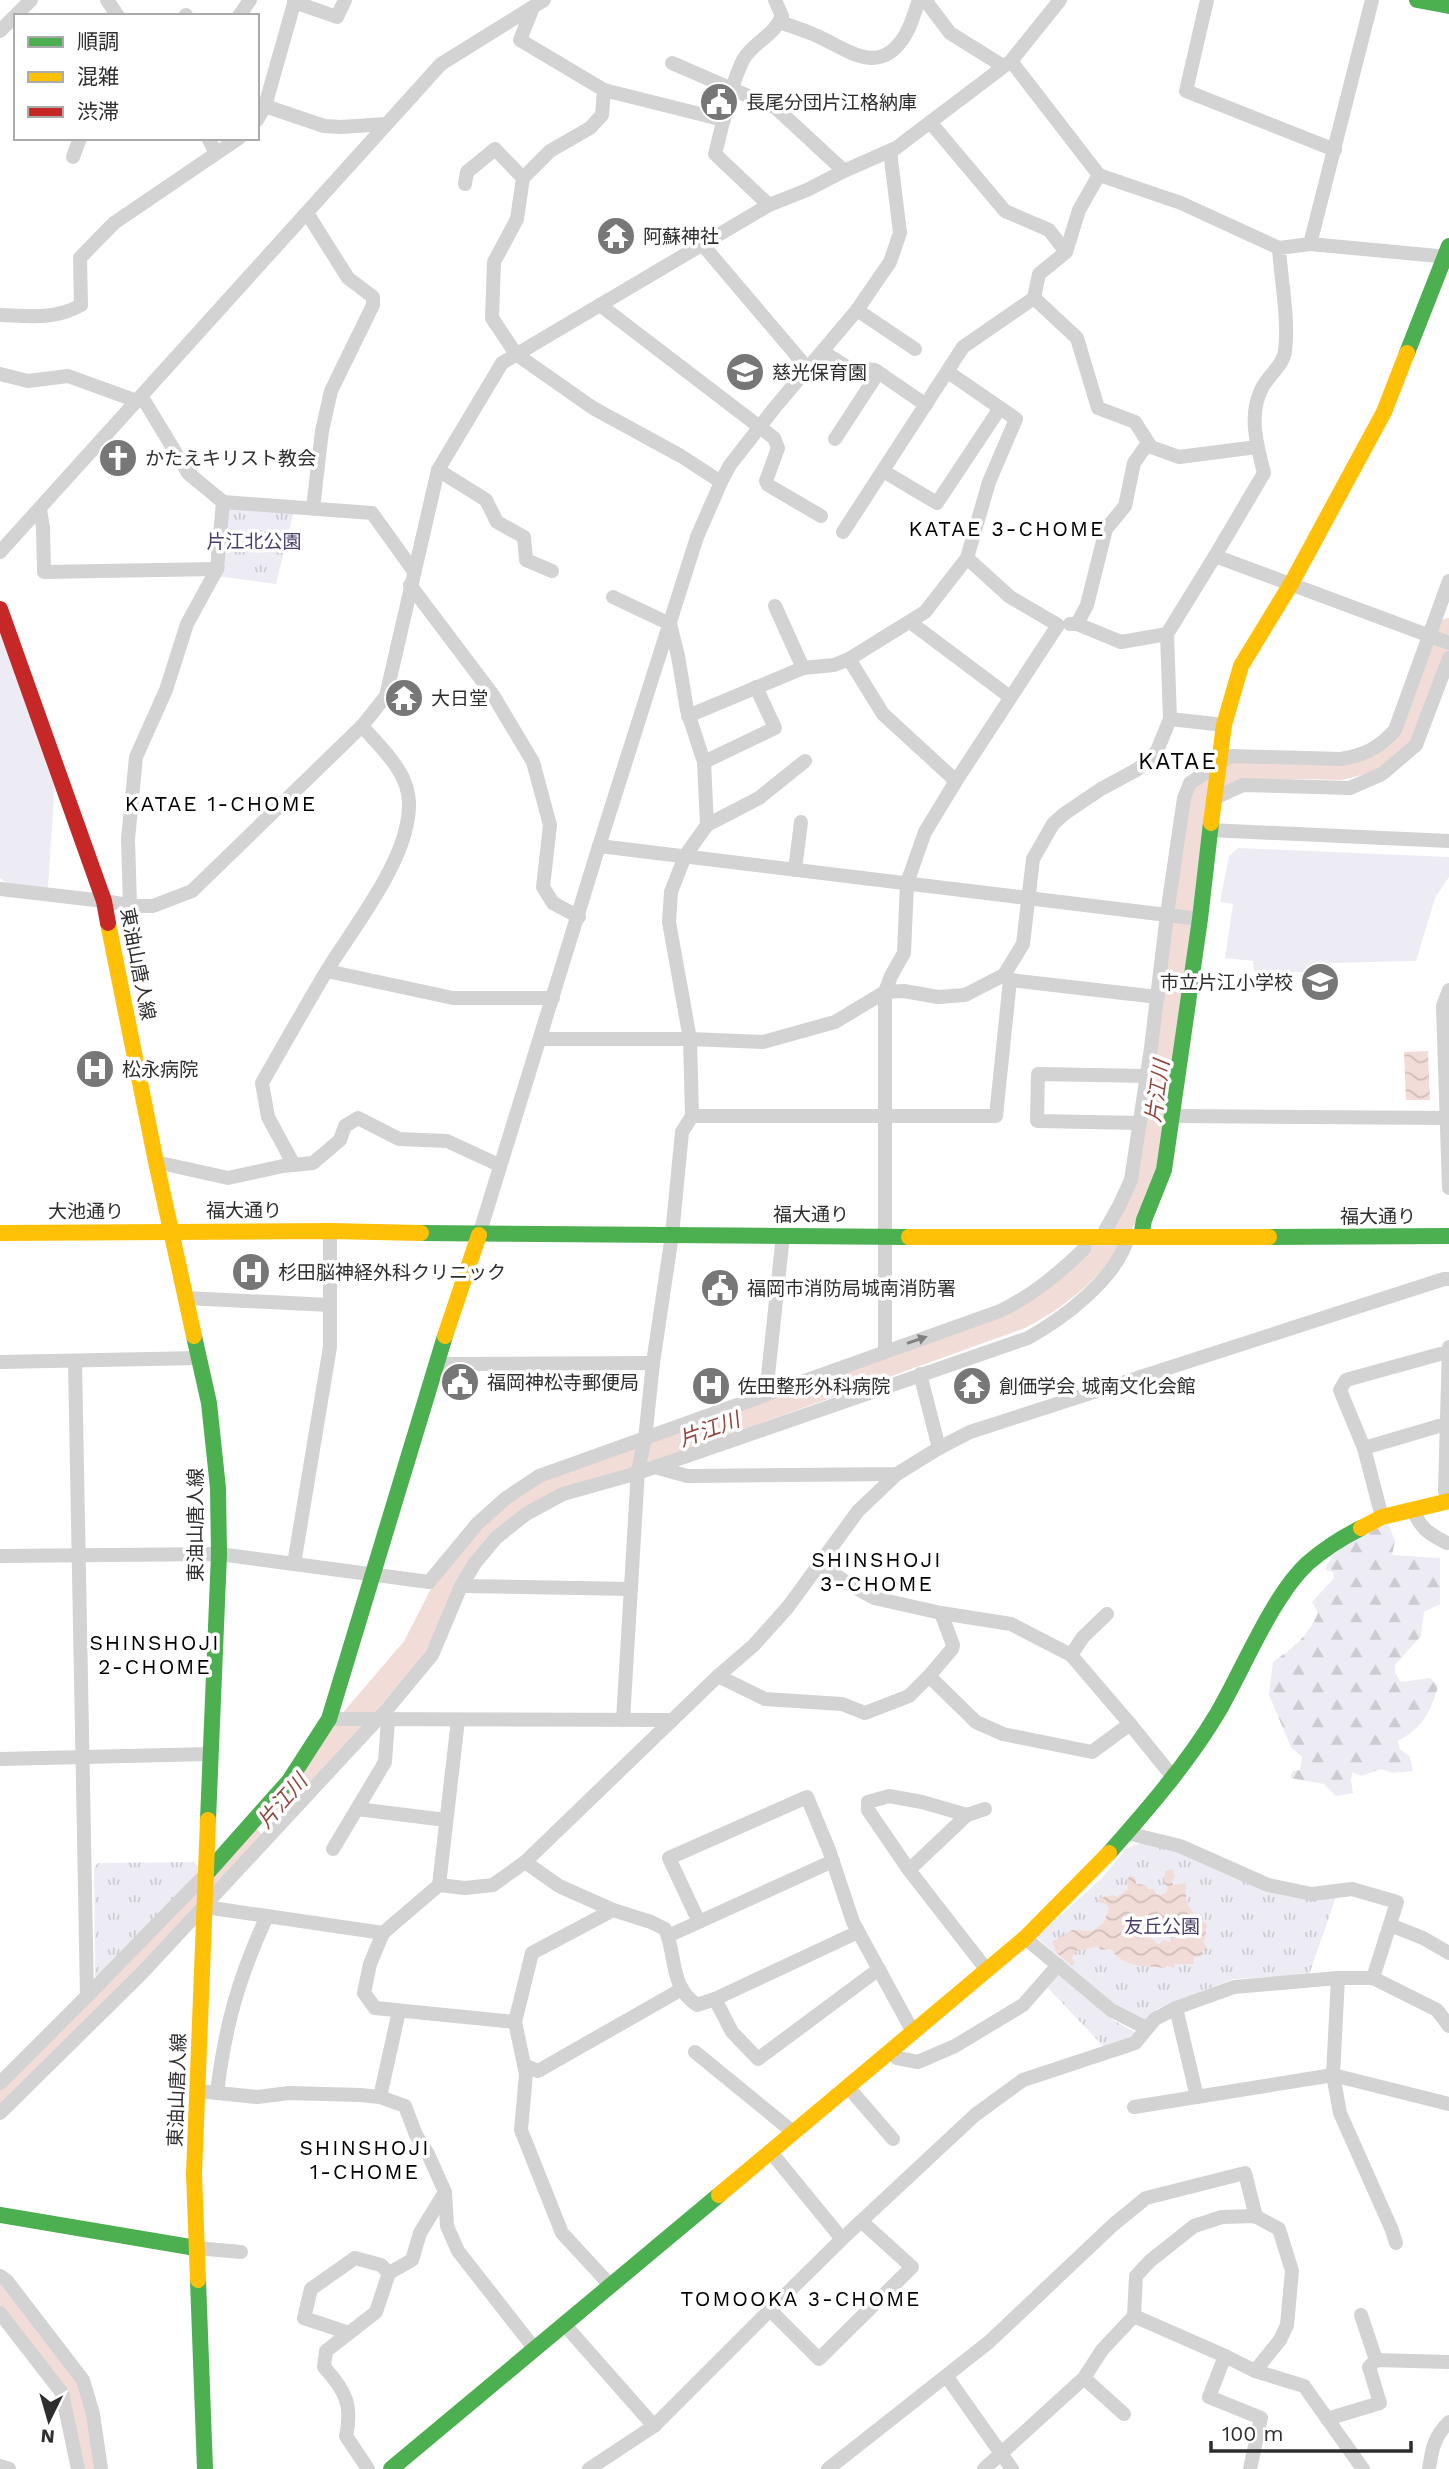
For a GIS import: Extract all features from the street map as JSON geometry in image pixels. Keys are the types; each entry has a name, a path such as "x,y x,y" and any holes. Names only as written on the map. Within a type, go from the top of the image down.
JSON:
{"main road":[{"path":"1418,0 1449,6"},
{"path":"1135,1237 1164,1170 1213,796 1224,725 1241,666 1291,584 1384,412 1448,253"},
{"name":"東油山唐人線","path":"0,609 104,901 215,1443 219,1554 194,2174 205,2469"},
{"name":"福大通り","path":"173,1231 1093,1238 1449,1236"},
{"name":"大池通り","path":"0,1233 173,1231"},
{"path":"208,1874 336,1720 373,1574 436,1364 479,1235"},
{"path":"391,2469 769,2151 890,2053 1025,1938 1094,1871 1127,1833 1216,1715 1282,1595 1307,1564 1345,1536 1382,1517 1448,1501"},
{"path":"0,2216 196,2248"}],"street":[{"path":"17,14 31,0"},
{"path":"259,116 265,106 294,1 337,17 345,0"},
{"path":"769,205 715,154 744,58 782,16 775,0"},
{"path":"779,22 817,35 856,56 876,57 892,51 902,40 919,0"},
{"path":"925,0 950,33 1007,63 1099,175 1181,203 1279,248 1310,244 1448,253"},
{"path":"0,889 130,906 153,906 192,891 362,726 386,696 438,470 502,363 769,205 890,150 1007,63 1060,0"},
{"path":"1207,0 1186,90 1335,150"},
{"path":"1310,244 1372,0"},
{"path":"538,3 520,40 604,90 724,120"},
{"path":"0,552 441,64 538,3"},
{"path":"0,31 14,17"},
{"path":"672,63 776,108 844,171"},
{"path":"604,90 601,115 590,128 550,151 523,178 517,219 494,262 492,317 516,354 593,408 681,456 721,482"},
{"path":"265,106 324,126 386,124"},
{"path":"930,122 1005,211 1049,230 1066,252"},
{"path":"73,157 79,140"},
{"path":"209,140 216,153"},
{"path":"0,315 53,315 66,313 81,305 80,258 114,223 236,140"},
{"path":"465,184 467,172 495,149 523,178"},
{"path":"479,1235 697,537 730,464 858,310 890,262 900,233 890,150"},
{"path":"843,532 963,347 1034,298 1039,274 1066,252 1079,210 1099,175"},
{"path":"307,213 348,278 373,297 373,305 331,391 322,431 313,508"},
{"path":"702,244 808,369"},
{"path":"692,1116 996,1116 1007,978 1023,944 1033,859 1053,824 1063,814 1138,769 1157,751 1170,719 1167,634 1264,473 1257,447 1254,419 1261,389 1285,355 1286,333 1279,248"},
{"path":"1034,298 1077,338 1098,408 1136,422 1151,447 1179,457 1257,447"},
{"path":"600,304 774,438 778,448 766,481 768,485 821,516"},
{"path":"858,310 915,349"},
{"path":"823,352 847,366 878,373 926,405"},
{"path":"688,716 803,668 834,665 849,659 925,612 967,558 989,482 1016,419 948,372"},
{"path":"835,439 878,373"},
{"path":"0,374 29,381 68,376 140,399 188,473 223,502 372,513 412,577 493,695 533,762 550,825 543,887 552,903 579,917"},
{"path":"883,471 937,503 1000,408"},
{"path":"1077,624 1092,587 1106,529 1125,506 1134,463 1148,443"},
{"path":"438,470 486,500 497,522 524,537 526,560 552,571"},
{"path":"130,906 128,839 136,757 166,690 187,624 217,569 223,502"},
{"path":"40,510 44,572 217,569"},
{"path":"1215,556 1449,643"},
{"path":"967,558 1010,597 1058,625 1077,624 1121,642 1167,634"},
{"path":"0,1556 219,1554 429,1582 477,1524 506,1498 539,1476 644,1443 766,1394 1022,1301 1058,1274 1084,1249 1119,1206 1131,1180 1184,798 1190,783 1230,755 1341,759 1359,756 1380,747 1395,730 1449,581"},
{"path":"613,597 670,624"},
{"path":"775,606 803,668"},
{"path":"910,622 1010,697"},
{"path":"670,624 688,716 704,762 707,825"},
{"path":"886,1351 885,992 904,953 907,883 925,832 1058,625"},
{"path":"1213,796 1243,785 1350,788 1382,774 1416,745 1449,658"},
{"path":"849,659 883,714 956,780"},
{"path":"704,762 775,728 756,687"},
{"path":"1170,719 1224,725"},
{"path":"294,1165 268,1116 262,1083 327,971 396,862 408,812 409,802 401,772 362,726"},
{"path":"623,1720 638,1471 672,1235 682,1132 692,1116 690,1040 669,922 671,892 685,856 707,825 758,798 805,761"},
{"path":"795,870 801,822"},
{"path":"1209,830 1449,841"},
{"path":"600,846 1197,918"},
{"path":"327,971 453,998 553,998"},
{"path":"540,1039 763,1042 835,1022 885,992 904,991 938,997 965,995 1007,978 1158,997"},
{"path":"1449,990 1446,1007 1449,1188"},
{"path":"1140,1123 1037,1121 1038,1074 1147,1076"},
{"path":"1173,1116 1447,1118"},
{"path":"156,1162 228,1178 313,1163 340,1140 345,1126 358,1118 398,1139 447,1141 499,1165"},
{"path":"294,1564 330,1347 330,1231"},
{"path":"766,1394 783,1235"},
{"path":"0,2113 142,1973 377,1720 432,1655 461,1586 475,1563 496,1538 526,1514 563,1494 655,1467 1028,1338 1052,1324 1101,1281 1135,1237"},
{"path":"439,1885 466,1888 493,1885 525,1862 718,1676 754,1645 788,1607 858,1511 897,1474 939,1448 970,1432 1449,1279"},
{"path":"186,1298 330,1305"},
{"path":"1448,1501 1445,1491 1449,1347"},
{"path":"1382,1517 1364,1448 1340,1390 1346,1380 1440,1354 1449,1354"},
{"path":"0,1362 199,1357"},
{"path":"75,1362 87,1996"},
{"path":"436,1364 653,1363"},
{"path":"920,1374 939,1448"},
{"path":"1364,1448 1439,1426 1447,1427"},
{"path":"655,1467 687,1476 897,1474"},
{"path":"1413,1510 1419,1525 1426,1533 1447,1543"},
{"path":"819,1563 874,1598 1011,1624 1071,1655 1171,1776"},
{"path":"461,1586 631,1589"},
{"path":"718,1676 765,1699 842,1704 865,1713 909,1696 952,1649 942,1613"},
{"path":"1071,1655 1083,1637 1107,1614"},
{"path":"929,1676 976,1722 1003,1734 1092,1752 1130,1724"},
{"path":"336,1720 672,1720"},
{"path":"333,1849 385,1762 377,1720"},
{"path":"458,1720 439,1885 383,1933 370,1964 363,1993 374,2008 515,2022"},
{"path":"0,1759 210,1754"},
{"path":"967,1815 889,1796 868,1802 868,1810 909,1870 986,1969"},
{"path":"699,1923 669,1858 807,1797 833,1861 853,1922 913,2032"},
{"path":"357,1809 446,1820"},
{"path":"909,1870 967,1815 985,1809"},
{"path":"1127,1833 1180,1846 1268,1885 1312,1894 1352,1889 1397,1902 1373,1978"},
{"path":"668,1936 833,1861"},
{"path":"525,1862 559,1886 665,1929 674,1971 687,1998 697,2006 858,1932"},
{"path":"0,2083 208,1874"},
{"path":"205,1903 267,1916 383,1933"},
{"path":"611,2286 562,2233 522,2130 526,2074 515,2022 533,1953 613,1910"},
{"path":"217,2093 235,1993 267,1916"},
{"path":"1390,1925 1423,1938 1449,1953"},
{"path":"1025,1938 1111,2010 1146,2028"},
{"path":"890,2053 897,2058 918,2062 955,2046 1023,2005 1058,1965"},
{"path":"715,1999 732,2032 758,2059 879,1969"},
{"path":"1338,1978 1333,2075 1340,2113 1396,2243"},
{"path":"589,2469 654,2426 861,2221 975,2115 1023,2080 1135,2043 1154,2019 1234,1987 1338,1978 1373,1978 1437,2010 1449,2026"},
{"path":"524,2065 538,2071 682,1989"},
{"path":"1176,2008 1197,2097"},
{"path":"380,2097 399,2011"},
{"path":"695,2052 793,2132"},
{"path":"1134,2107 1333,2075 1449,2104"},
{"path":"848,2087 893,2139"},
{"path":"198,2091 257,2097 289,2093 380,2097 405,2106 416,2135 445,2192 447,2225 458,2251 534,2348"},
{"path":"769,2151 842,2239"},
{"path":"828,2469 989,2342 1114,2224 1146,2198 1245,2173 1256,2217"},
{"path":"368,2469 346,2436 351,2416 340,2384 324,2367 327,2351 376,2312 389,2273 412,2260 420,2233 445,2192"},
{"path":"984,2469 1084,2378 1102,2350 1134,2316 1136,2276 1150,2261 1194,2226 1222,2217 1256,2217 1279,2229 1292,2271 1287,2325 1280,2340 1255,2371"},
{"path":"771,2310 819,2359 912,2267 861,2221"},
{"path":"196,2248 241,2252"},
{"path":"349,2333 304,2318 311,2289 355,2258 381,2265 389,2273"},
{"path":"0,2276 7,2281 83,2380 93,2414 101,2469"},
{"path":"0,2313 62,2393 78,2469"},
{"path":"1361,2315 1376,2360"},
{"path":"1134,2316 1255,2371 1304,2386 1363,2469"},
{"path":"564,2325 654,2426"},
{"path":"1225,2356 1209,2397 1261,2418 1250,2469"},
{"path":"1327,2419 1380,2403 1369,2367 1376,2360 1449,2362"},
{"path":"947,2377 1012,2469"},
{"path":"1084,2378 1124,2414"},
{"path":"1429,2469 1433,2442 1438,2431 1449,2422"}],"green space":[{"name":"片江北公園","path":"228,505 294,511 276,584 217,576"},
{"path":"0,632 55,781 48,887 9,885 0,878"},
{"path":"1238,848 1449,857 1449,877 1435,898 1416,961 1331,963 1327,973 1254,971 1253,961 1225,958 1233,904 1220,902 1229,856"},
{"path":"1388,1524 1395,1541 1392,1555 1440,1558 1440,1604 1424,1612 1421,1636 1395,1665 1395,1673 1401,1682 1430,1678 1438,1686 1432,1704 1419,1725 1398,1741 1400,1749 1410,1757 1413,1771 1393,1773 1381,1769 1361,1776 1353,1772 1353,1793 1336,1796 1324,1784 1290,1778 1293,1771 1300,1770 1302,1757 1291,1747 1269,1695 1273,1662 1299,1641 1310,1628 1318,1613 1312,1602 1334,1578 1333,1572 1325,1570 1336,1553 1351,1541"},
{"name":"友丘公園","path":"1143,1842 1185,1852 1213,1866 1337,1894 1309,1975 1233,1979 1157,2009 1144,2022 1117,2008 1036,1937 1102,1878 1126,1849"},
{"path":"194,1862 198,1867 197,1880 101,1978 95,1976 94,1868 98,1863"},
{"path":"1061,1973 1113,2020 1138,2034 1105,2048 1046,1986"}],"water":[{"path":"1428,1051 1430,1100 1406,1100 1404,1052"},
{"path":"1172,1869 1175,1876 1173,1885 1186,1883 1189,1907 1207,1924 1204,1943 1208,1951 1202,1950 1201,1956 1193,1957 1194,1964 1175,1964 1174,1968 1136,1965 1123,1960 1111,1949 1100,1950 1099,1946 1076,1951 1072,1958 1075,1964 1071,1965 1056,1952 1052,1942 1072,1930 1093,1931 1104,1922 1109,1909 1106,1904 1098,1902 1099,1898 1113,1895 1117,1897 1128,1889 1127,1880 1130,1876 1135,1877 1136,1884 1154,1889 1156,1894 1166,1893 1168,1888 1164,1882 1165,1871","holes":["1164,1921 1172,1922 1176,1931 1170,1942 1164,1940 1158,1944 1151,1938 1148,1932"]}],"waterway":[{"name":"片江川","path":"283,1801 414,1648 450,1578 472,1546 525,1499 554,1485 1020,1317 1064,1289 1099,1256 1126,1215 1146,1167 1199,790 1236,770 1341,768 1368,761 1388,749 1406,727 1449,630"},
{"name":"片江川","path":"0,2092 161,1939 250,1839"},
{"path":"0,2291 76,2384 93,2469"}],"traffic: fast":[{"path":"1417,0 1449,6"},
{"path":"1407,353 1449,246"},
{"path":"1141,1237 1144,1220 1164,1170 1211,823"},
{"path":"421,1233 909,1237"},
{"path":"1269,1237 1449,1236"},
{"path":"194,1336 209,1403 218,1488 219,1554 208,1820"},
{"path":"208,1872 289,1781 329,1719 445,1336"},
{"path":"1109,1853 1193,1751 1217,1714 1270,1614 1295,1577 1320,1553 1361,1528"},
{"path":"391,2469 719,2195"},
{"path":"0,2215 196,2248"},
{"path":"198,2280 205,2469"}],"traffic: slow":[{"path":"1211,823 1224,725 1241,666 1291,584 1384,412 1407,353"},
{"path":"108,923 194,1336"},
{"path":"0,1233 421,1233"},
{"path":"445,1336 479,1235"},
{"path":"909,1237 1269,1237"},
{"path":"1361,1528 1382,1517 1449,1501"},
{"path":"198,2280 194,2174 208,1820"},
{"path":"719,2195 1025,1938 1109,1853"}],"traffic: jam":[{"path":"0,609 104,901 108,923"}],"place":[{"name":"長尾分団片江格納庫","path":"719,102"},
{"name":"阿蘇神社","path":"616,236"},
{"name":"慈光保育園","path":"745,372"},
{"name":"かたえキリスト教会","path":"118,458"},
{"name":"大日堂","path":"404,698"},
{"name":"市立片江小学校","path":"1320,982"},
{"name":"松永病院","path":"95,1069"},
{"name":"杉田脳神経外科クリニック","path":"251,1272"},
{"name":"福岡市消防局城南消防署","path":"720,1288"},
{"name":"福岡神松寺郵便局","path":"460,1382"},
{"name":"佐田整形外科病院","path":"711,1386"},
{"name":"創価学会 城南文化会館","path":"972,1386"}],"district":[{"name":"KATAE 3-CHOME","path":"1007,528"},
{"name":"KATAE","path":"1178,761"},
{"name":"KATAE 1-CHOME","path":"221,803"},
{"name":"SHINSHOJI 3-CHOME","path":"877,1571"},
{"name":"SHINSHOJI 2-CHOME","path":"155,1654"},
{"name":"SHINSHOJI 1-CHOME","path":"365,2159"},
{"name":"TOMOOKA 3-CHOME","path":"801,2298"}]}
